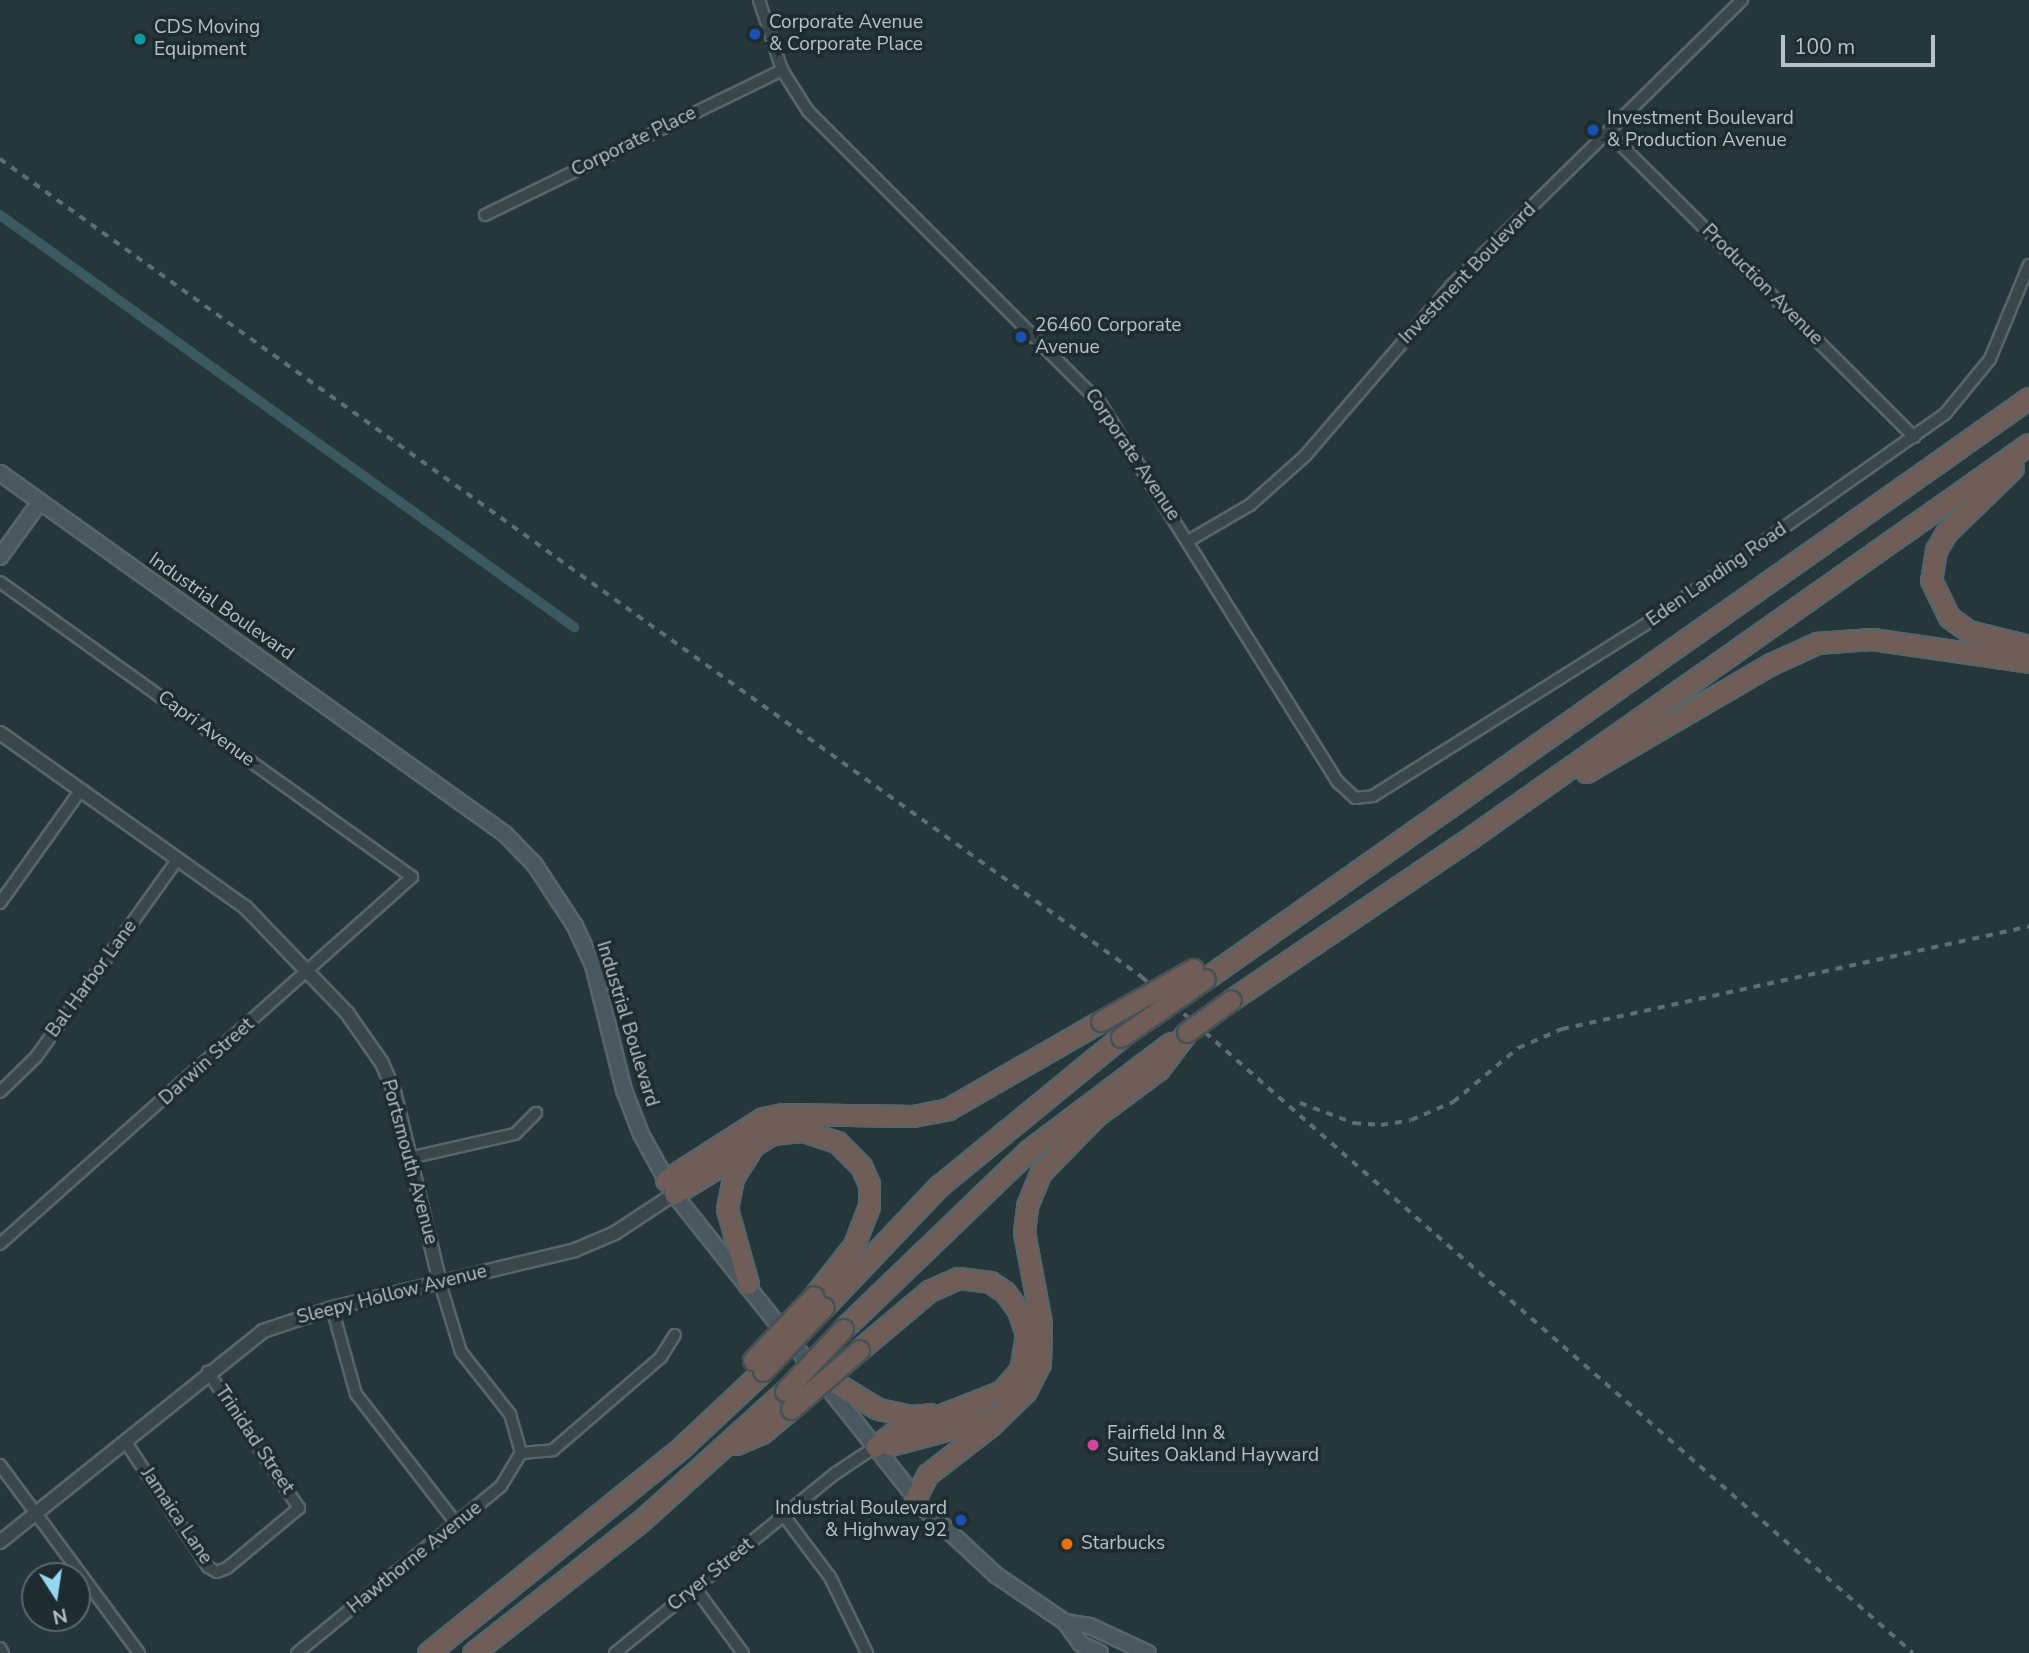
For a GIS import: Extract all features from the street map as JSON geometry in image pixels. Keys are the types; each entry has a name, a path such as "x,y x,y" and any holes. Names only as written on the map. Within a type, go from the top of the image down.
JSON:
{"highway":[{"path":"670,1186 763,1118 795,1114 913,1116 948,1109 1101,1021 1255,944 2029,398"},
{"path":"915,1498 928,1474 1026,1391 1042,1353 1024,1232 1036,1181 1049,1161 1097,1115 1187,1032 1231,1000 1473,836 2029,444"},
{"path":"2029,454 1946,533 1931,569 1939,603 1949,617 1992,639 2029,646"},
{"path":"1992,639 2029,629"},
{"path":"1473,836 1506,822 1693,707 1817,643 1872,639 2029,662"},
{"path":"428,1653 650,1471 939,1186 1199,974"},
{"path":"473,1653 641,1521 722,1451 762,1433 843,1329 1029,1150 1153,1064"},
{"path":"670,1186 755,1142 792,1131 827,1137 847,1149 869,1184 869,1206 861,1234 819,1302"},
{"path":"748,1284 727,1209 733,1178 755,1142"},
{"path":"788,1400 859,1350 940,1284 958,1278 990,1282 1018,1310 1026,1334 1025,1359 1002,1391 892,1434 875,1447"},
{"path":"817,1372 894,1414 952,1411"},
{"path":"875,1447 898,1445 999,1416"}],"main road":[{"name":"Industrial Boulevard","path":"0,473 477,813 535,865 558,896 593,965 624,1090 670,1186 915,1498 991,1571 1065,1622 1082,1644 1100,1653"},
{"path":"0,557 40,502"},
{"name":"Industrial Boulevard","path":"1065,1622 1090,1626 1149,1653"}],"street":[{"name":"Corporate Avenue","path":"759,0 782,70 808,111 839,147 1092,394 1190,540 1338,782"},
{"name":"Investment Boulevard","path":"1190,540 1250,505 1306,456 1451,286 1742,0"},
{"name":"Corporate Place","path":"485,215 782,70"},
{"name":"Production Avenue","path":"1609,133 1914,437"},
{"name":"Eden Landing Road","path":"1338,782 1355,798 1373,796 1657,617 1914,437 1963,397 1990,359 2029,265"},
{"name":"Capri Avenue","path":"0,582 412,877"},
{"name":"Portsmouth Avenue","path":"0,733 246,908 347,1013 382,1063 394,1091 440,1283 461,1352 510,1414 521,1453"},
{"path":"0,904 81,790"},
{"name":"Bal Harbor Lane","path":"0,1092 36,1057 178,859"},
{"name":"Darwin Street","path":"0,1244 309,972 412,877"},
{"path":"409,1158 515,1133 536,1113"},
{"name":"Sleepy Hollow Avenue","path":"0,1542 208,1372 264,1331 332,1308 596,1243 670,1186"},
{"path":"332,1308 356,1394 457,1524"},
{"path":"521,1453 553,1450 661,1357 675,1335"},
{"name":"Trinidad Street","path":"208,1372 299,1508"},
{"name":"Jamaica Lane","path":"125,1441 212,1570 227,1568 299,1508"},
{"name":"Cryer Street","path":"615,1653 784,1516 875,1447"},
{"name":"Hawthorne Avenue","path":"297,1653 501,1486 521,1453"},
{"path":"0,1465 139,1653"},
{"path":"784,1516 830,1577 867,1653"},
{"path":"695,1588 743,1653"},
{"path":"0,1648 3,1653"}],"waterway":[{"path":"0,215 574,627"}],"railway":[{"path":"0,159 1142,977 1913,1653"},
{"path":"1300,1103 1354,1123 1381,1125 1411,1120 1453,1102 1518,1048 1562,1029 2029,926"}],"place":[{"name":"Corporate Avenue & Corporate Place","path":"755,34"},
{"name":"CDS Moving Equipment","path":"140,39"},
{"name":"Investment Boulevard & Production Avenue","path":"1593,130"},
{"name":"26460 Corporate Avenue","path":"1021,337"},
{"name":"Fairfield Inn & Suites Oakland Hayward","path":"1093,1445"},
{"name":"Industrial Boulevard & Highway 92","path":"961,1520"},
{"name":"Starbucks","path":"1067,1544"}]}
